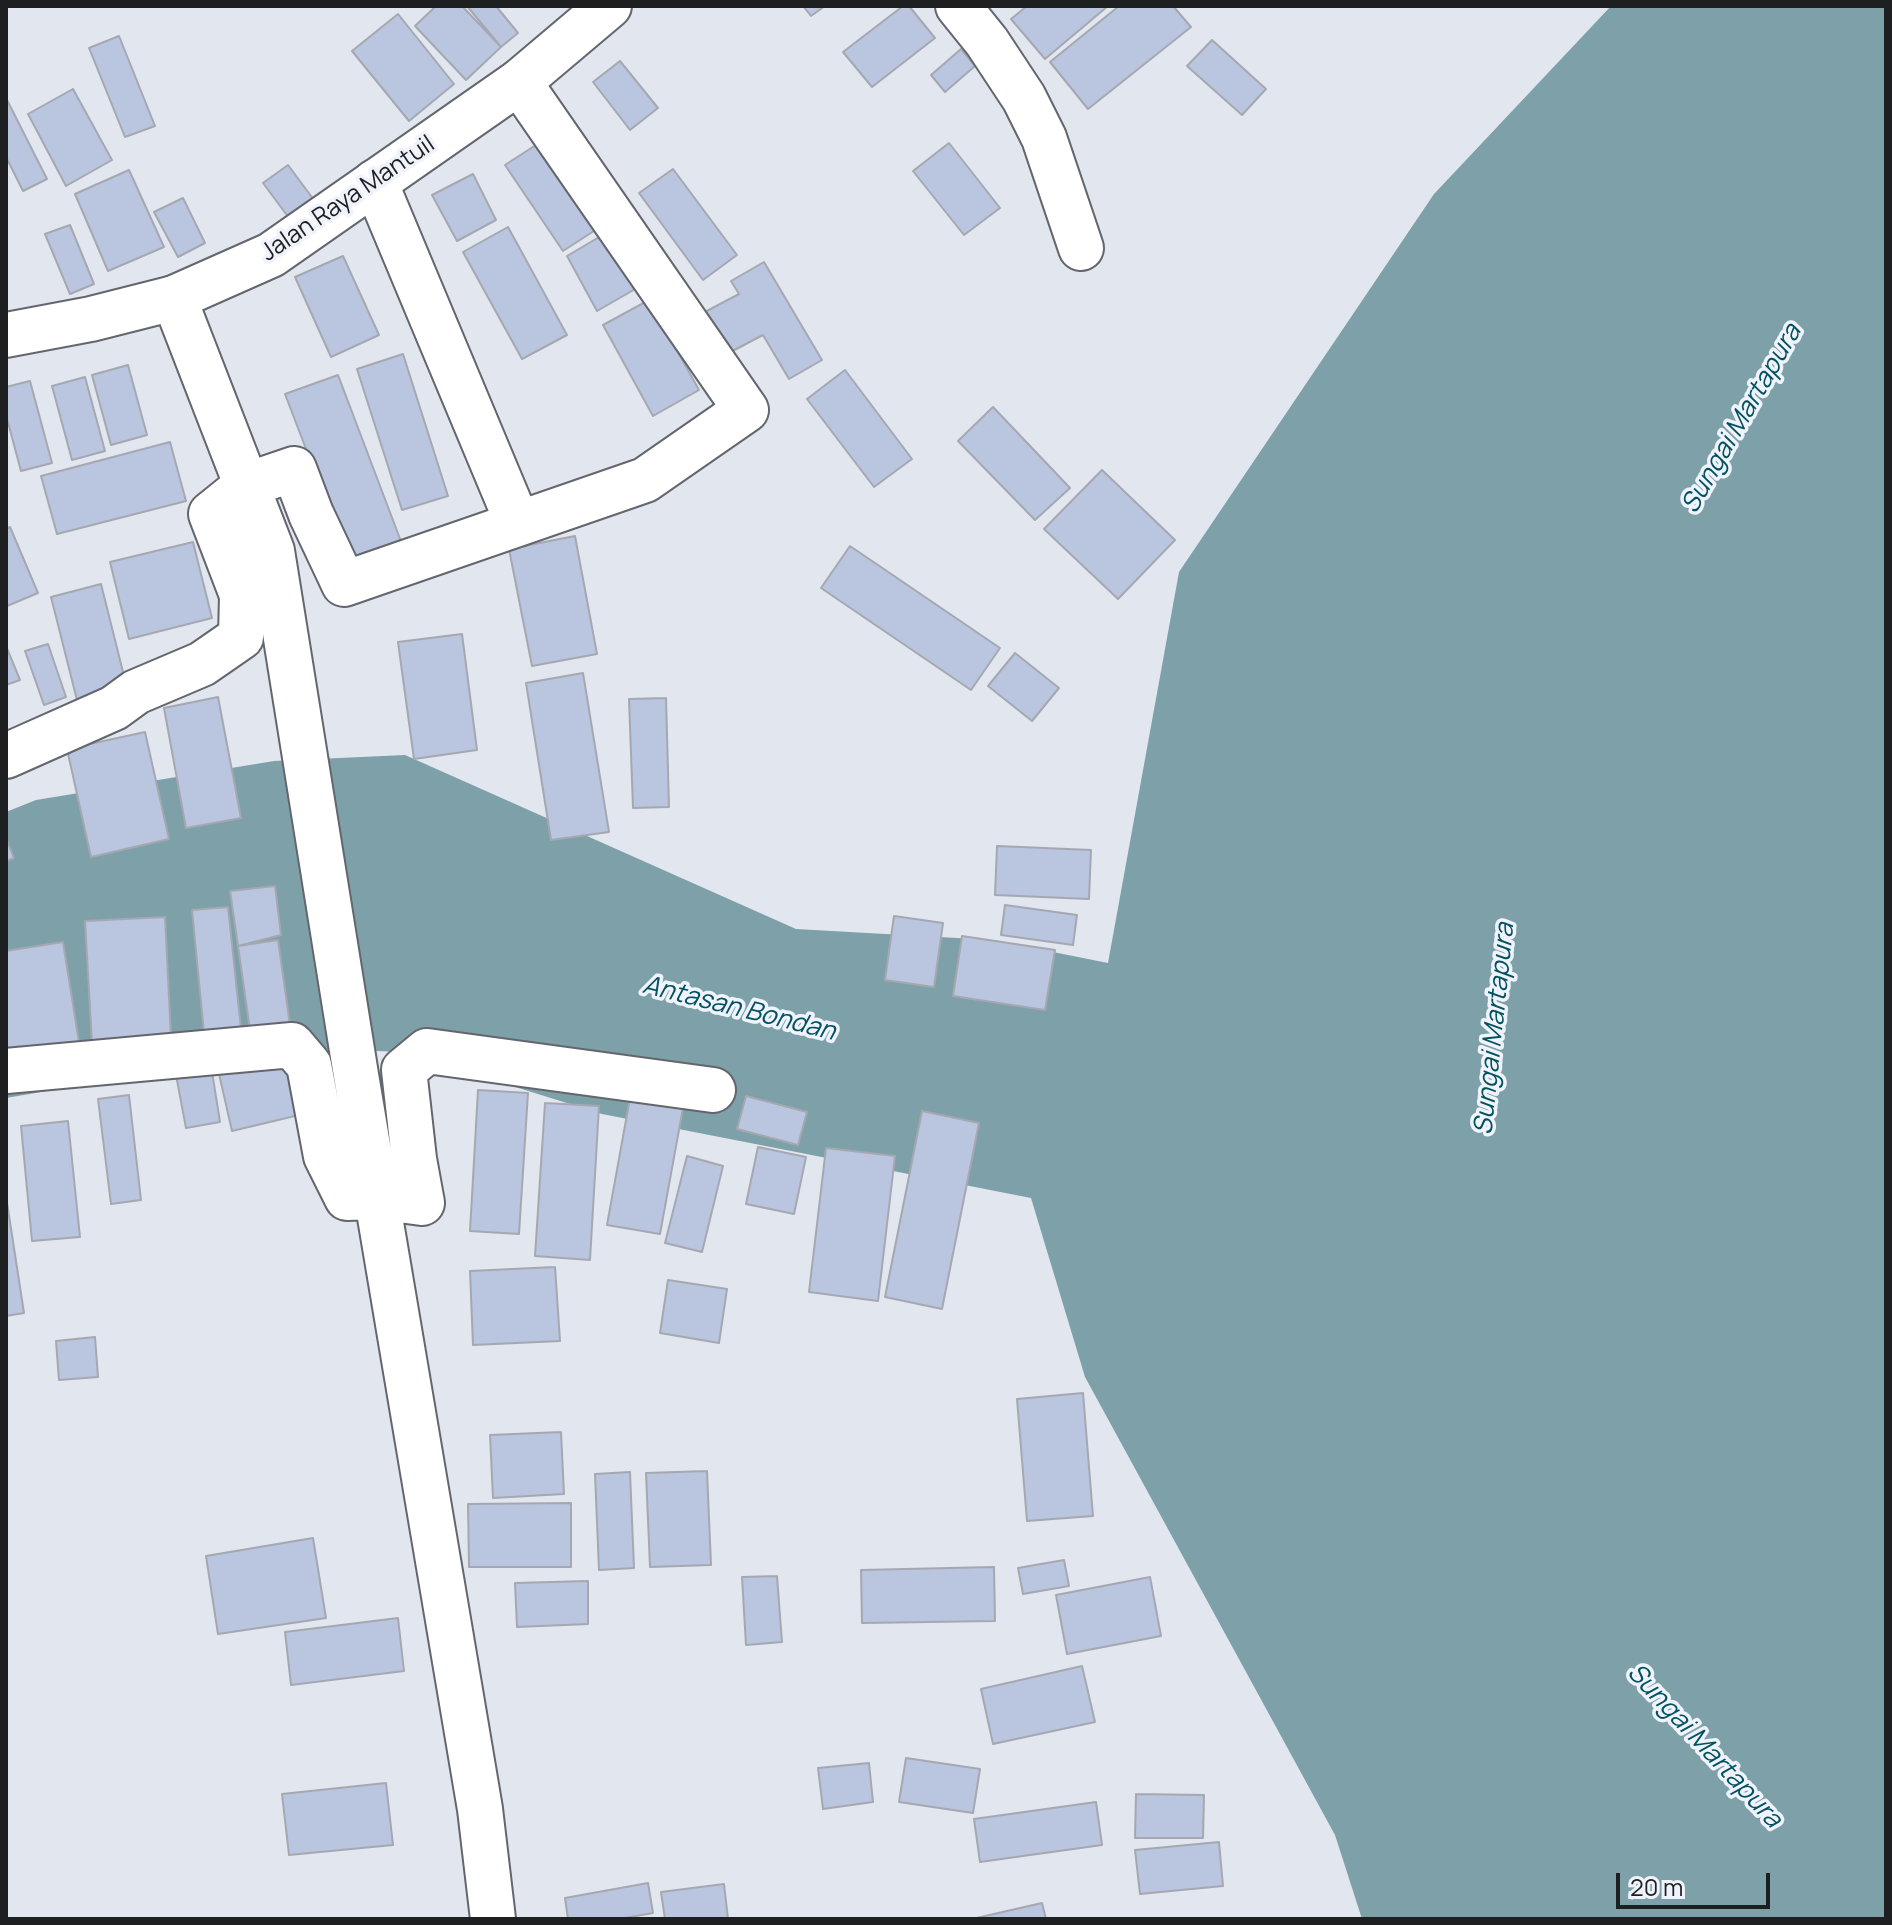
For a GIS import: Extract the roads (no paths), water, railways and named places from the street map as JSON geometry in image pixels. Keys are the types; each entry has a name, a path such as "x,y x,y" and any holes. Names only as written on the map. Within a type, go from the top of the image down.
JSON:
{"street":[{"name":"Jalan Raya Mantuil","path":"6,335 91,319 174,298 271,255 519,82 609,6"},
{"path":"958,6 987,42 1024,98 1044,138 1081,248"},
{"path":"6,756 114,708 136,692 202,664 241,637 242,595 211,514 247,485 294,469 344,584 645,480 746,410 519,82"},
{"path":"375,182 518,524"},
{"path":"174,298 272,551 356,1075 480,1809 493,1919"},
{"path":"6,1071 292,1045 309,1065 326,1156 347,1198 377,1197 422,1203 404,1070 427,1051 713,1090"}],"water":[{"path":"1611,6 1886,6 1886,1919 1362,1919 1335,1835 1085,1377 1031,1198 602,1114 403,1052 300,1048 6,1098 6,812 36,800 274,761 405,755 796,929 993,940 1108,963 1179,572 1434,194"}],"water label":[{"name":"Sungai Martapura","path":"1742,419"},
{"name":"Antasan Bondan","path":"739,1009"},
{"name":"Sungai Martapura","path":"1495,1029"},
{"name":"Sungai Martapura","path":"1704,1746"}]}
